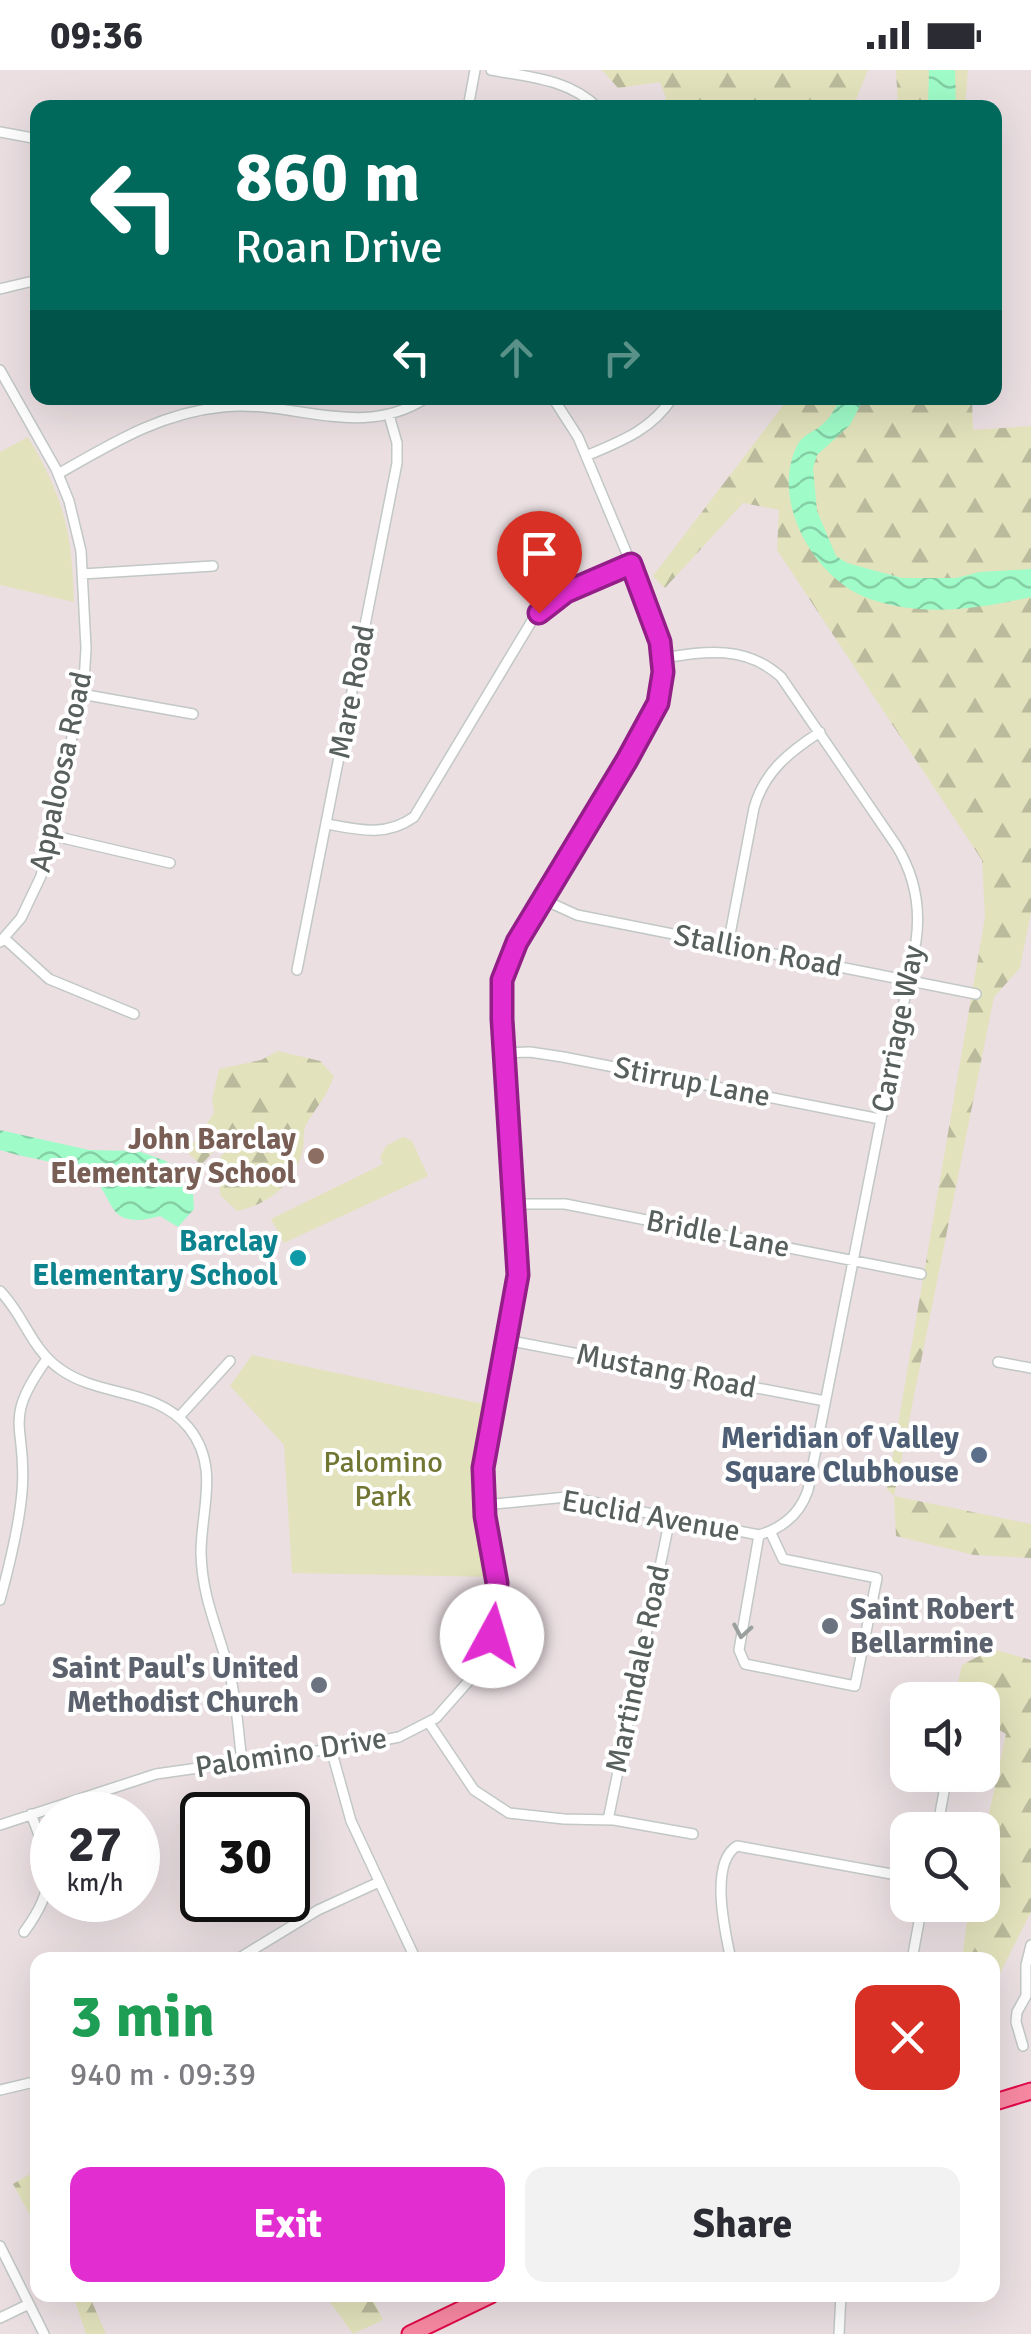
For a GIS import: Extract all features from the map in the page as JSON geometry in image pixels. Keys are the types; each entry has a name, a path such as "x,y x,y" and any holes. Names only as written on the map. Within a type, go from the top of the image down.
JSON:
{"highway":[{"path":"1000,2100 1031,2090"},
{"path":"410,2334 476,2302"}],"street":[{"path":"469,100 475,70"},
{"path":"491,70 560,84 589,100"},
{"path":"0,132 30,138"},
{"path":"0,289 28,282"},
{"name":"Appaloosa Road","path":"0,370 58,474 74,517 82,574 86,662 34,894 2,940"},
{"path":"58,474 153,423 226,405"},
{"path":"259,405 343,420 389,414 410,405"},
{"name":"Palomino Drive","path":"100,1792 156,1774 386,1740 430,1723 464,1689 492,1636 497,1583 484,1505 484,1453 518,1275 500,994 504,972 517,942 652,718 662,688 663,658 656,623 570,420 559,405"},
{"path":"586,456 640,431 666,405"},
{"name":"Mare Road","path":"297,970 397,463 397,443 389,414"},
{"path":"326,824 380,831 404,824 414,816 533,619 566,592 631,564"},
{"path":"82,574 213,566"},
{"name":"Carriage Way","path":"663,658 719,651 752,658 781,677 909,869 918,914 805,1498 792,1517 769,1531"},
{"path":"81,694 192,714"},
{"path":"728,945 754,808 762,787 779,762 820,732"},
{"path":"50,835 170,863"},
{"name":"Stallion Road","path":"542,899 577,915 976,994"},
{"path":"2,940 49,978 134,1014"},
{"name":"Stirrup Lane","path":"504,1053 562,1057 880,1119"},
{"name":"Bridle Lane","path":"514,1204 565,1204 921,1274"},
{"path":"0,1291 48,1359 74,1378 144,1397 179,1417 196,1439 206,1463 208,1489 201,1554 204,1589 232,1680 242,1761"},
{"name":"Mustang Road","path":"506,1340 825,1402"},
{"path":"0,1600 22,1491 18,1414 29,1384 48,1359"},
{"path":"179,1417 230,1360"},
{"path":"998,1362 1031,1368"},
{"name":"Euclid Avenue","path":"484,1505 567,1497 670,1518 769,1531"},
{"name":"Martindale Road","path":"608,1820 610,1795 670,1518"},
{"name":"Euclid Avenue","path":"769,1531 783,1559 877,1578 856,1686 745,1664 739,1650 769,1531"},
{"path":"430,1723 464,1776 493,1805 521,1816 608,1820 692,1834"},
{"path":"332,1749 345,1806 412,1952"},
{"name":"Palomino Drive","path":"0,1825 30,1814"},
{"path":"730,1952 721,1904 725,1862 732,1848 890,1874"},
{"path":"249,1952 318,1910 379,1882"},
{"path":"24,1932 31,1922"},
{"path":"913,1952 919,1922"},
{"path":"1023,2046 1016,2022 1026,1996 1026,1965 1031,1945"},
{"path":"0,2090 30,2084"},
{"path":"0,2246 44,2334"},
{"path":"839,2334 841,2302"},
{"path":"0,2318 29,2304"}],"green space":[{"path":"602,70 868,70 856,100 665,100 660,82 618,88"},
{"path":"896,70 968,70 966,100 898,100"},
{"path":"972,405 973,430 1031,426 1031,912 1020,968 994,997 894,1496 887,1489 985,917 982,860 777,550 779,510 743,503 665,588 653,576 782,407"},
{"path":"28,437 64,516 74,602 0,585 0,452"},
{"path":"278,1051 320,1061 334,1076 306,1125 300,1160 288,1181 271,1197 237,1211 220,1195 218,1161 238,1134 231,1133 201,1165 187,1152 214,1113 212,1100 219,1069 261,1060"},
{"path":"403,1137 412,1141 428,1176 284,1243 271,1219 383,1164 380,1157 386,1146"},
{"name":"Palomino Park","path":"252,1355 493,1406 482,1484 496,1577 292,1573 284,1445 230,1386"},
{"path":"894,1496 1031,1524 1031,1558 974,1555 896,1536"},
{"path":"992,1649 1031,1660 1031,1912 1000,1973 1000,1952 963,1952 967,1922 1000,1922 1000,1812 989,1812 994,1792 1000,1792 1000,1762 1006,1734 1000,1731 1000,1682 958,1682 962,1665"},
{"path":"30,2174 30,2215 13,2184"},
{"path":"75,2302 92,2302 106,2334 86,2334"},
{"path":"330,2302 374,2302 383,2320 353,2334"}],"water":[{"path":"929,70 955,70 956,100 928,100"},
{"path":"837,405 860,405 850,425 817,455 813,468 817,511 836,556 847,563 902,578 956,578 980,572 1031,569 1031,597 972,608 932,610 873,600 834,577 804,538 789,492 790,468 797,446 828,419"},
{"path":"0,1130 89,1150 138,1151 166,1161 193,1192 194,1209 178,1227 160,1216 128,1219 112,1208 103,1190 86,1174 0,1150"}],"place":[{"name":"John Barclay Elementary School","path":"316,1156"},
{"name":"Barclay Elementary School","path":"298,1258"},
{"name":"Meridian of Valley Square Clubhouse","path":"979,1455"},
{"name":"Saint Robert Bellarmine","path":"830,1626"},
{"name":"Saint Paul's United Methodist Church","path":"319,1685"}],"route":[{"path":"492,1636 497,1583 485,1516 484,1453 518,1275 502,980 517,942 652,718 663,672 656,623 631,564 566,592 539,613"}]}
